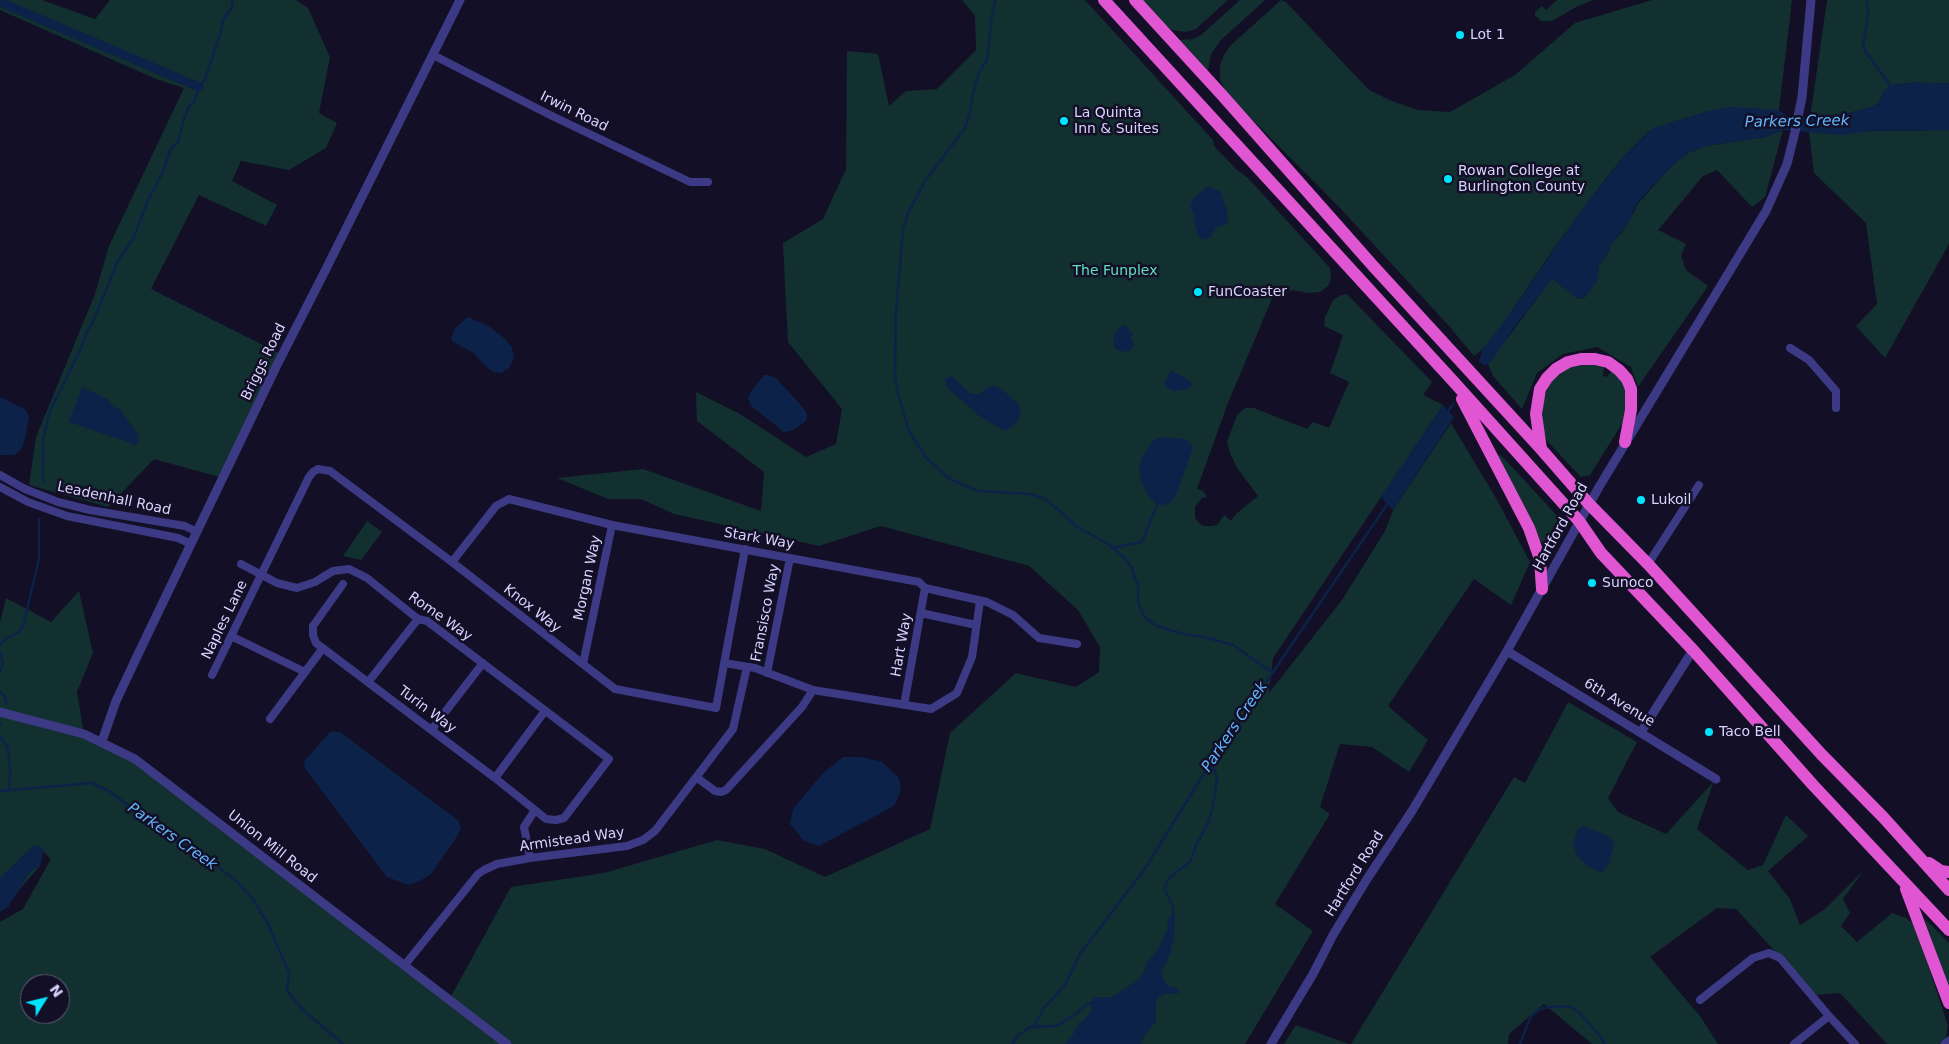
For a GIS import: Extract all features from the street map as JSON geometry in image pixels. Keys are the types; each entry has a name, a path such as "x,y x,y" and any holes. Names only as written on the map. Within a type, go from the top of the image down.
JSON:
{"highway":[{"path":"1104,0 1579,521 1601,553 1693,650 1813,785 1949,930"},
{"path":"1136,0 1374,266 1541,448 1589,504 1648,564 1822,755 1949,890"},
{"path":"1541,448 1536,414 1540,389 1556,369 1568,362 1581,359 1595,359 1608,362 1627,379 1631,389 1631,410 1625,442"},
{"path":"1453,381 1529,528 1540,559 1542,588"},
{"path":"1920,858 1941,871 1949,872"},
{"path":"1903,882 1949,1003"}],"street":[{"name":"Briggs Road","path":"102,742 116,701 276,367 460,0"},
{"name":"Hartford Road","path":"1271,1044 1367,879 1412,810 1507,651 1625,442 1766,211 1787,164 1799,114 1811,0"},
{"name":"Irwin Road","path":"432,55 550,115 690,182 708,182"},
{"path":"1790,348 1809,360 1836,391 1836,408"},
{"name":"Knox Way","path":"261,576 309,477 318,469 330,471 452,562 615,689 716,708 745,549"},
{"name":"Leadenhall Road","path":"0,475 25,489 58,502 90,510 185,526 197,532"},
{"path":"1648,564 1699,485"},
{"name":"Leadenhall Road","path":"0,487 28,502 67,516 178,538 191,544"},
{"name":"Stark Way","path":"452,562 496,506 509,499 612,525 919,582 925,588 980,600 1013,615 1039,638 1077,644"},
{"name":"Morgan Way","path":"583,664 612,525"},
{"name":"Fransisco Way","path":"767,673 790,558"},
{"name":"Rome Way","path":"241,564 277,583 297,588 315,582 333,571 349,569 367,578 418,619 428,621 609,759"},
{"name":"Naples Lane","path":"212,675 261,576"},
{"name":"Turin Way","path":"343,584 313,626 313,635 316,643 369,681 546,818 556,820 564,818 609,759"},
{"name":"Hart Way","path":"904,705 925,588"},
{"path":"724,664 747,667 812,690 931,709 958,693 972,657 980,600"},
{"path":"921,613 976,625"},
{"path":"369,681 418,619"},
{"path":"231,636 305,672"},
{"path":"270,719 323,648"},
{"path":"1642,732 1693,650"},
{"name":"6th Avenue","path":"1507,651 1716,778"},
{"path":"432,729 483,663"},
{"name":"Armistead Way","path":"404,966 478,874 497,864 627,846 643,840 655,831 733,729 747,667"},
{"path":"696,777 715,791 721,792 726,790 802,707 812,690"},
{"path":"495,778 545,710"},
{"name":"Union Mill Road","path":"0,712 84,734 135,759 507,1044"},
{"path":"530,858 524,827 534,810"},
{"path":"1700,1000 1753,958 1768,953 1780,958 1855,1044"},
{"path":"1794,1044 1829,1016"},
{"path":"1945,1044 1949,1041"}],"green space":[{"path":"0,0 42,0 95,19 110,0 296,0 308,8 330,57 319,113 337,123 326,148 289,170 241,161 232,181 277,205 266,226 199,195 151,289 285,356 223,478 154,459 108,507 29,485 36,437 95,294 109,246 184,88 156,79 0,10"},
{"name":"The Funplex","path":"962,0 1085,0 1213,140 1214,146 1237,170 1248,178 1330,268 1331,279 1328,286 1320,292 1308,293 1292,290 1276,298 1273,296 1228,403 1197,489 1203,491 1207,497 1202,498 1195,507 1195,518 1200,524 1213,526 1218,524 1224,515 1231,521 1236,514 1258,496 1237,468 1227,442 1237,415 1245,408 1254,408 1307,429 1313,422 1329,428 1349,382 1330,373 1343,335 1324,326 1325,317 1333,300 1341,295 1347,294 1432,382 1423,395 1443,405 1273,658 1269,693 1342,600 1385,531 1393,510 1451,423 1496,498 1530,562 1511,605 1474,579 1388,706 1428,740 1409,772 1372,747 1340,744 1320,807 1330,814 1275,904 1313,931 1245,1044 0,1044 0,922 23,909 51,859 37,846 40,866 0,912 0,622 6,598 51,622 79,591 93,653 77,692 84,734 117,748 449,1000 511,887 604,873 717,840 765,849 825,877 930,829 950,733 1016,673 1076,687 1099,672 1100,647 1078,610 1029,566 881,526 819,546 674,514 641,499 608,499 557,478 643,469 761,511 764,472 697,421 696,392 740,414 806,457 836,444 842,409 788,342 783,243 823,219 846,169 847,51 878,54 889,106 906,91 937,89 976,50 975,16"},
{"path":"1141,0 1228,0 1196,29 1186,32 1172,30"},
{"path":"1240,0 1265,0 1221,40 1211,54 1208,71 1180,40 1193,39 1201,35"},
{"name":"Rowan College at Burlington County","path":"1281,0 1286,2 1369,90 1418,110 1450,112 1515,75 1575,23 1652,0 1792,0 1779,110 1676,121 1648,132 1625,155 1603,182 1553,250 1503,324 1482,350 1474,356 1449,326 1339,207 1226,93 1220,79 1220,66 1224,55 1230,46"},
{"path":"1557,0 1594,0 1576,7 1552,21 1541,21 1535,15 1535,12 1542,6 1546,10"},
{"path":"1827,0 1949,0 1949,83 1928,84 1918,82 1892,85 1885,90 1879,103 1872,107 1849,113 1810,118"},
{"path":"1783,130 1765,197 1752,207 1717,170 1703,176 1658,230 1686,244 1681,256 1686,270 1708,286 1638,387 1631,367 1597,347 1563,354 1537,373 1522,409 1493,376 1488,364 1550,281 1553,279 1578,299 1585,297 1598,273 1599,265 1612,243 1623,231 1636,206 1672,165 1690,152 1706,146 1765,137"},
{"path":"1949,130 1949,244 1885,358 1856,326 1877,304 1866,223 1814,173 1809,132"},
{"path":"1587,364 1604,366 1603,376 1606,377 1612,371 1623,382 1627,393 1625,419 1590,475 1581,477 1547,441 1542,426 1543,401 1549,385 1555,377 1568,368"},
{"path":"1501,455 1562,521 1559,526 1561,529 1548,552 1498,461 1496,456"},
{"path":"367,521 382,532 361,560 343,556"},
{"path":"1568,702 1637,742 1608,798 1618,812 1666,834 1714,781 1697,829 1748,870 1763,865 1786,815 1808,836 1768,871 1790,899 1800,925 1825,909 1864,870 1843,899 1850,913 1841,926 1857,942 1892,913 1906,918 1915,925 1948,1026 1946,1037 1939,1044 1887,1044 1840,993 1815,995 1736,909 1717,908 1650,957 1700,1016 1718,1044 1592,1044 1544,1004 1509,1034 1508,1044 1351,1044 1514,777 1525,783"},
{"path":"1924,918 1949,943 1949,991"},
{"path":"1296,1025 1349,1044 1284,1044"}],"water":[{"path":"1918,82 1928,84 1949,83 1949,130 1868,131 1844,135 1783,130 1765,137 1706,146 1690,152 1654,184 1636,205 1628,224 1612,243 1599,265 1597,281 1586,296 1578,299 1554,280 1551,280 1513,329 1494,358 1485,366 1479,362 1482,350 1512,311 1577,216 1625,155 1653,128 1708,111 1730,107 1779,110 1787,116 1810,118 1849,113 1872,107 1879,103 1884,90 1892,85"},
{"path":"1208,186 1221,192 1228,220 1226,224 1216,228 1210,238 1204,240 1198,236 1193,218 1195,217 1190,206 1193,199"},
{"path":"468,317 490,327 512,347 514,358 509,368 501,373 493,372 474,353 453,342 451,338 455,328"},
{"path":"1122,325 1126,326 1133,334 1131,338 1134,344 1132,349 1126,352 1115,349 1113,342 1116,332"},
{"path":"1172,371 1190,381 1192,386 1188,389 1174,391 1167,388 1164,383"},
{"path":"764,375 776,378 800,404 807,413 805,422 791,431 784,432 751,406 748,398 750,393"},
{"path":"952,376 971,394 979,394 986,388 994,386 1001,389 1018,403 1021,414 1017,423 1007,430 1003,430 978,415 947,387 945,379"},
{"path":"82,387 109,400 117,409 120,409 139,436 137,445 69,422"},
{"path":"0,397 26,410 29,417 22,448 15,455 0,455"},
{"path":"1443,405 1454,417 1393,510 1381,497"},
{"path":"1161,437 1185,439 1191,443 1193,448 1176,495 1171,502 1165,505 1156,504 1149,497 1142,483 1139,469 1145,452 1153,441"},
{"path":"330,732 340,732 458,820 461,827 458,835 432,873 420,881 408,885 387,877 304,767 305,760"},
{"path":"843,757 861,757 882,762 899,778 901,791 894,806 819,846 804,841 790,824 793,809 823,773"},
{"path":"1584,826 1605,835 1614,844 1609,863 1602,872 1589,867 1576,855 1573,843 1578,829"},
{"path":"37,845 44,850 40,866 30,872 8,907 0,912 0,878 33,846"},
{"path":"1173,915 1175,918 1174,937 1170,954 1161,973 1167,986 1176,988 1180,993 1164,994 1158,998 1156,1022 1144,1036 1141,1044 1064,1044 1072,1036 1078,1025 1091,1012 1091,1003 1094,997 1112,997 1141,978 1147,963 1160,946 1167,929 1168,918"}],"waterway":[{"path":"43,482 43,439 50,411 92,324 118,261 134,237 148,200 163,172 170,150 178,142 189,106 194,102 205,79 220,35 223,20 231,9 233,0"},
{"path":"995,0 987,59 979,73 965,128 925,181 908,213 903,229 896,312 895,376 898,394 909,431 927,459 950,479 978,491 1030,494 1043,498 1076,526 1108,544 1125,558 1132,569 1138,586 1140,608 1145,617 1154,624 1183,634 1204,637 1233,645 1273,673"},
{"path":"1867,0 1868,17 1863,44 1865,51 1892,88"},
{"path":"0,2 199,87"},
{"name":"Parkers Creek","path":"1447,413 1453,404"},
{"path":"1112,548 1142,542 1158,502"},
{"name":"Parkers Creek","path":"1034,1026 1044,1008 1065,985 1080,954 1144,870 1205,772 1388,503"},
{"path":"0,645 5,639 19,632 23,626 39,559 39,519"},
{"path":"0,652 3,664 0,671"},
{"path":"0,692 6,698 6,704"},
{"path":"0,737 8,747 9,790"},
{"path":"1174,919 1172,904 1164,888 1170,877 1190,862 1196,845 1209,821 1217,779 1215,771 1210,764"},
{"name":"Parkers Creek","path":"0,791 91,783 109,791 168,835 204,856 236,881 253,899 268,924 289,973 287,991 303,1010 343,1044"},
{"path":"1012,1044 1017,1037 1030,1027 1060,1024 1094,1001"},
{"path":"1520,1044 1531,1016 1542,1008 1560,1006 1571,1007 1579,1012 1605,1044"}],"place":[{"name":"Lot 1","path":"1460,35"},
{"name":"La Quinta Inn & Suites","path":"1064,121"},
{"name":"Rowan College at Burlington County","path":"1448,179"},
{"name":"FunCoaster","path":"1198,292"},
{"name":"Lukoil","path":"1641,500"},
{"name":"Sunoco","path":"1592,583"},
{"name":"Taco Bell","path":"1709,732"}]}
